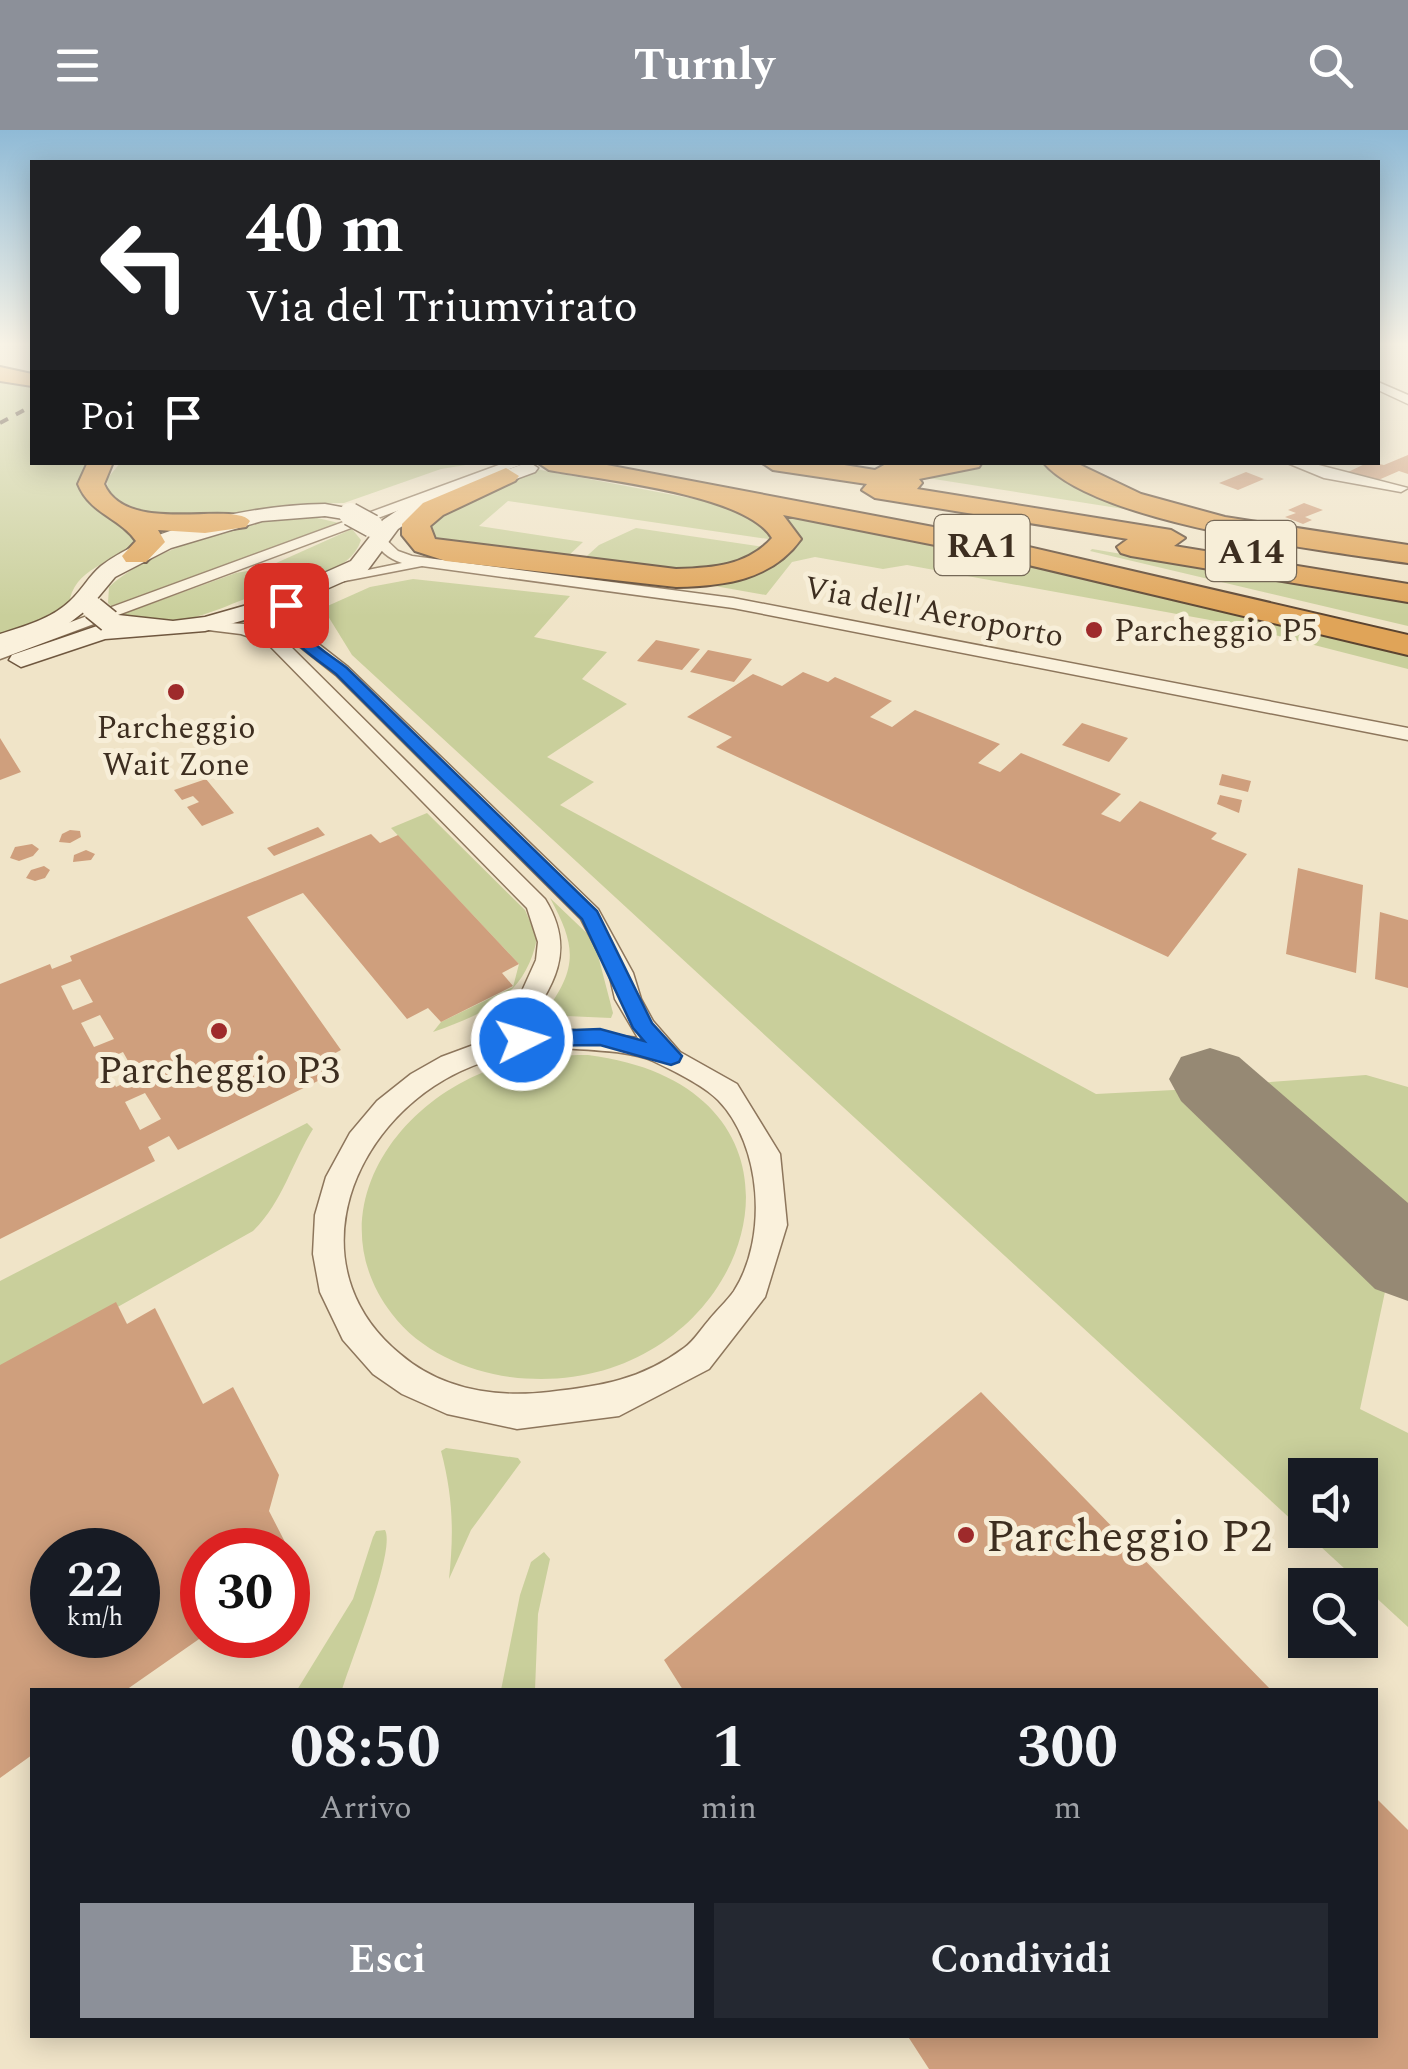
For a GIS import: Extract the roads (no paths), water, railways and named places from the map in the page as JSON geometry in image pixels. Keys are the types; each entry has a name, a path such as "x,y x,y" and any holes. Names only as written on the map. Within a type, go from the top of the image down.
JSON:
{"highway":[{"path":"827,465 894,472 958,465"},
{"path":"1060,465 1096,486 1165,508 1408,556"},
{"path":"102,466 92,490 108,507 148,532 151,542 136,556"},
{"path":"524,466 427,513 416,524 416,535 446,552 676,578 736,573 771,557 787,539 782,527 767,514 744,504 601,466"},
{"name":"RA1","path":"524,466 601,466 986,546 1408,645"},
{"name":"A14","path":"601,466 714,479 1408,592"},
{"name":"RA1","path":"763,467 1408,556"},
{"name":"A14","path":"763,467 1408,577"},
{"name":"A14","path":"714,479 1062,552 1408,634"},
{"path":"108,507 168,526 236,520"},
{"name":"A14","path":"1094,526 1408,569"}],"main road":[{"path":"97,607 105,573 136,556 236,520 281,510 345,513 524,466"},
{"path":"375,532 409,512 524,466"},
{"path":"0,668 102,632 206,625 305,590 367,560 378,546 375,532 345,513"},
{"path":"0,642 97,607 145,630"}],"street":[{"path":"1301,465 1334,476 1401,488"},
{"path":"0,654 524,466"},
{"name":"Via dell'Aeroporto","path":"375,532 397,556 733,602 1408,734"},
{"name":"Via dell'Aeroporto","path":"305,590 384,569 446,563"},
{"path":"305,590 283,611 300,638 342,671 590,916 644,1028 671,1056 723,1091 760,1140 774,1187 776,1213 765,1266 748,1300 725,1331 682,1368 625,1396 589,1407 516,1412 446,1398 415,1384 374,1353 339,1302 327,1237 328,1216 341,1173 382,1114 440,1070 497,1046 548,1037 600,1037 671,1056"},
{"path":"206,625 244,629 273,638 538,904 552,936 548,967 497,1046"}],"place":[{"name":"Parcheggio P5","path":"1094,630"},
{"name":"Parcheggio Wait Zone","path":"176,692"},
{"name":"Parcheggio P3","path":"219,1031"},
{"name":"Parcheggio P2","path":"966,1535"}]}
